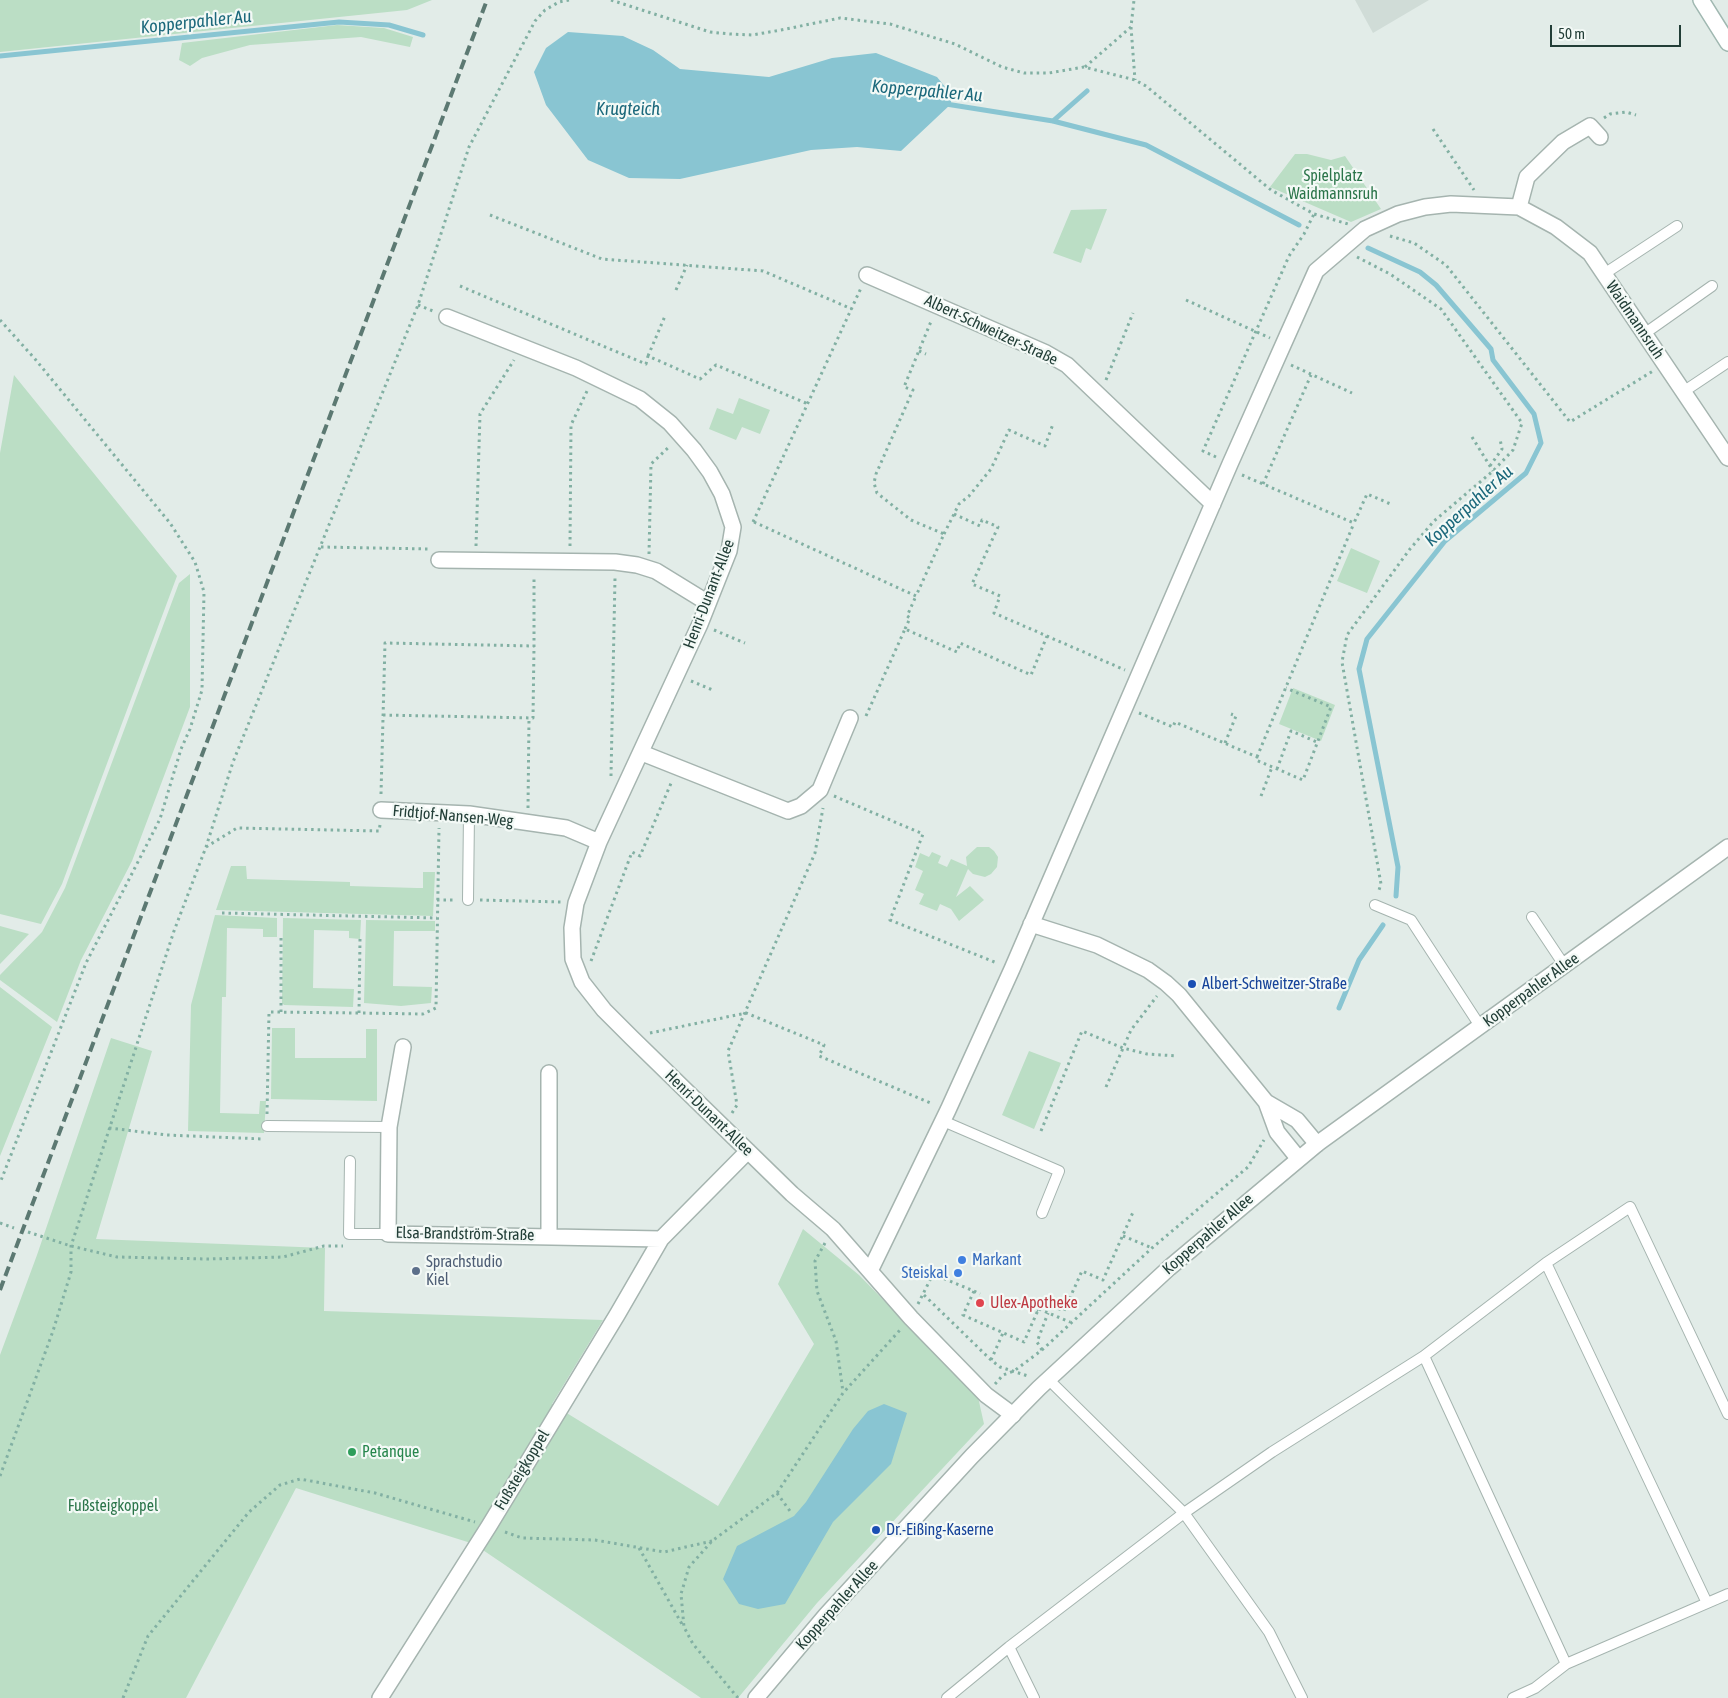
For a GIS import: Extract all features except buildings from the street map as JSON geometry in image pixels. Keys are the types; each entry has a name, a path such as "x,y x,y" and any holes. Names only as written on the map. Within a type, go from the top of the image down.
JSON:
{"street":[{"path":"1701,0 1728,42"},
{"path":"1519,207 1527,177 1563,142 1595,131"},
{"name":"Waidmannsruh","path":"1284,343 1316,271 1365,229 1390,217 1425,207 1451,204 1519,207 1556,226 1590,253 1728,458"},
{"name":"Albert-Schweitzer-Straße","path":"867,275 1046,353 1067,365 1213,504"},
{"name":"Henri-Dunant-Allee","path":"447,317 593,376 640,399 682,436 710,472 727,505 733,527 729,551 700,624 642,753 599,842 576,903 572,928 573,959 582,982 604,1010 631,1037 821,1221 833,1229 911,1318 986,1395 1012,1415"},
{"path":"870,1271 945,1116 1012,969 1124,707 1284,343"},
{"path":"439,560 616,562 649,569 708,602"},
{"path":"642,753 788,812 801,806 823,791 850,718"},
{"name":"Fridtjof-Nansen-Weg","path":"380,810 469,814 566,828 599,842"},
{"name":"Kopperpahler Allee","path":"756,1698 826,1615 1012,1415 1168,1268 1298,1158 1728,847"},
{"path":"1031,924 1066,933 1097,945 1148,970 1166,983 1179,995 1266,1102 1277,1132 1298,1158"},
{"name":"Elsa-Brandström-Straße","path":"403,1047 392,1100 389,1126 388,1234 661,1239"},
{"name":"Elsa-Brandström-Straße","path":"548,1236 549,1073"},
{"path":"1266,1102 1297,1120 1317,1144"},
{"path":"661,1239 748,1151"},
{"name":"Fußsteigkoppel","path":"380,1698 489,1526 661,1239"}],"lane":[{"path":"1604,274 1676,226"},
{"path":"1644,334 1712,286"},
{"path":"1683,392 1728,362"},
{"path":"468,900 469,814"},
{"path":"1374,905 1411,920 1480,1026"},
{"path":"1532,917 1564,965"},
{"path":"945,1116 1059,1171 1042,1213"},
{"path":"267,1126 389,1126"},
{"path":"350,1161 349,1234 388,1234"},
{"path":"947,1698 1009,1647 1184,1513 1272,1452 1424,1356 1546,1263 1630,1207 1728,1414"},
{"path":"1546,1263 1707,1603"},
{"path":"1424,1356 1566,1664"},
{"path":"1044,1384 1184,1513 1269,1632 1302,1698"},
{"path":"1513,1698 1537,1693 1566,1664 1728,1594"},
{"path":"1009,1647 1034,1698"}],"path":[{"path":"0,1476 53,1331 71,1272 71,1246 174,931 206,847 233,762 418,305 469,146 535,21 545,10 560,2 569,0"},
{"path":"611,0 710,32 752,34 840,18 910,28 955,44 1002,67 1024,73 1049,73 1084,67 1135,80 1154,92 1192,126 1271,190 1314,214 1414,243 1446,265 1570,422 1664,364"},
{"path":"1134,0 1131,27 1135,80"},
{"path":"1084,67 1131,27"},
{"path":"1595,131 1610,114 1626,112 1636,115"},
{"path":"1433,129 1475,192 1475,205"},
{"path":"1314,214 1304,234 1289,256 1203,451 1263,484 1354,523"},
{"path":"490,215 602,259 763,271 852,309"},
{"path":"1341,248 1390,274 1441,309 1522,424 1513,450 1493,471 1434,521 1410,549 1348,635 1342,662 1380,884 1374,905"},
{"path":"676,290 687,266"},
{"path":"754,522 867,275"},
{"path":"460,286 646,364 666,316"},
{"path":"1186,300 1284,343"},
{"path":"938,305 904,387 913,390 876,474 874,483 877,493 911,520 944,534"},
{"path":"1100,395 1133,313"},
{"path":"0,320 35,359 170,523 195,562 204,592 202,690 160,819 86,963 0,1183"},
{"path":"476,560 480,414 513,363 519,346"},
{"path":"919,351 926,354"},
{"path":"648,356 700,379 716,365 808,404"},
{"path":"1277,359 1352,393"},
{"path":"1263,484 1311,375"},
{"path":"570,561 572,425 593,376"},
{"path":"850,718 862,724 910,618 907,616 959,504 991,469 1009,430 1045,446 1054,424"},
{"path":"649,569 651,464 682,436"},
{"path":"1472,437 1493,471"},
{"path":"1490,466 1502,449 1500,439"},
{"path":"1286,688 1331,707 1303,780 1256,760 1354,523 1367,494 1393,505"},
{"path":"954,514 980,526 982,520 998,527 972,584 1000,596 994,613 1138,675"},
{"path":"733,527 754,522 916,596"},
{"path":"321,546 439,549 439,560"},
{"path":"383,715 533,718 534,560"},
{"path":"611,780 616,562"},
{"path":"700,624 745,643"},
{"path":"905,629 956,652 960,643 1031,675 1047,636"},
{"name":"Fridtjof-Nansen-Weg","path":"380,810 385,643 534,646"},
{"path":"677,674 715,691"},
{"path":"1124,707 1173,727 1175,722 1257,757"},
{"path":"1225,744 1236,716 1231,714"},
{"path":"528,823 529,718"},
{"path":"1277,769 1292,731 1317,742"},
{"path":"1261,796 1272,767"},
{"path":"582,982 632,852 640,856 678,768"},
{"path":"724,1128 737,1105 728,1052 815,853 823,791 923,834 890,920 1012,969"},
{"path":"206,847 237,828 379,831 380,810"},
{"path":"109,1128 167,1135 266,1139 269,1012 423,1014 436,1008 440,812"},
{"path":"437,900 548,902"},
{"path":"222,913 437,918"},
{"path":"281,937 281,1012"},
{"path":"359,1013 360,939"},
{"path":"1106,1087 1130,1030 1166,983"},
{"path":"631,1037 746,1012 824,1045 819,1056 945,1116"},
{"path":"1041,1132 1082,1031 1123,1048 1147,1054 1177,1056"},
{"path":"986,1395 1003,1375 1014,1371 1042,1350 1152,1248 1248,1167 1262,1141 1277,1132"},
{"path":"974,1291 963,1315 1024,1342 1042,1301 1064,1310 1082,1271 1103,1280 1134,1210"},
{"path":"0,1223 14,1228"},
{"path":"833,1229 815,1261 817,1291 836,1341 843,1393"},
{"path":"28,1232 71,1246 117,1257 208,1259 283,1257 324,1246 351,1246"},
{"path":"1123,1236 1152,1248"},
{"path":"684,1627 681,1594 689,1567 712,1541 777,1493 843,1393 911,1318 933,1274 980,1294"},
{"path":"924,1295 991,1360 1000,1366 1044,1384"},
{"path":"1031,1308 1070,1323"},
{"path":"1042,1350 1037,1342 1048,1313"},
{"path":"991,1360 1003,1332"},
{"path":"122,1698 148,1636 248,1512 280,1485 300,1479 375,1493 489,1526 522,1538 595,1540 664,1552 712,1541"},
{"path":"777,1493 790,1511"},
{"path":"639,1548 692,1644 738,1698"}],"shaded area":[{"path":"1355,0 1429,0 1373,33"}],"green space":[{"path":"0,0 432,0 407,10 0,52"},
{"path":"337,25 384,28 413,37 410,47 361,37 250,45 202,58 190,66 179,60 182,43"},
{"name":"Spielplatz Waidmannsruh","path":"1295,154 1307,154 1331,160 1345,156 1381,209 1351,222 1270,187"},
{"path":"1107,209 1091,250 1086,248 1081,263 1053,253 1071,210"},
{"path":"14,375 177,576 62,884 41,924 0,914 0,453"},
{"path":"739,398 770,410 760,434 742,427 736,440 709,429 717,408 733,414"},
{"path":"1351,548 1380,561 1367,593 1337,581"},
{"path":"190,574 190,707 132,861 81,960 57,1022 0,980 0,975 42,932 65,888 179,583"},
{"path":"1293,688 1335,705 1321,741 1279,724"},
{"path":"977,847 989,847 994,851 998,857 997,867 991,874 985,877 973,874 968,869 956,897 970,886 984,900 959,921 951,909 940,904 937,911 919,904 924,894 915,890 923,871 915,867 920,853 929,857 932,852 941,856 938,863 947,867 951,859 967,866 966,857"},
{"path":"231,866 246,866 247,879 350,882 350,886 417,888 423,888 423,872 435,872 433,916 216,910"},
{"path":"215,915 277,918 277,937 263,937 263,929 227,928 226,997 222,997 220,1113 259,1114 260,1101 266,1101 264,1133 188,1131 191,1005"},
{"path":"283,918 361,920 360,939 349,938 349,931 314,930 313,988 354,989 353,1007 284,1005 282,1003"},
{"path":"366,920 435,921 435,931 394,931 393,986 432,987 431,1003 401,1006 364,1003"},
{"path":"0,926 29,934 0,964"},
{"path":"0,987 52,1027 0,1156"},
{"path":"272,1028 295,1028 295,1058 366,1058 366,1029 377,1029 377,1101 271,1099"},
{"path":"111,1038 152,1051 96,1239 325,1248 324,1311 603,1320 552,1404 718,1506 814,1344 778,1284 803,1229 859,1275 978,1397 984,1424 817,1603 738,1698 701,1698 474,1544 296,1488 186,1698 0,1698 0,1355 37,1255"},
{"path":"1029,1051 1061,1063 1034,1129 1002,1115"}],"water":[{"name":"Krugteich","path":"568,32 623,36 653,50 680,69 769,77 832,58 876,53 937,77 951,94 951,104 901,151 857,147 811,150 680,179 629,178 588,160 546,105 534,72 546,48"},
{"path":"884,1404 907,1413 891,1464 833,1522 785,1604 758,1609 739,1604 723,1579 737,1546 794,1516 806,1502 853,1429 868,1411"}],"waterway":[{"name":"Kopperpahler Au","path":"0,56 339,22 389,25 423,35"},
{"path":"1053,121 1087,91"},
{"name":"Kopperpahler Au","path":"946,104 1053,121 1146,145 1299,225"},
{"name":"Kopperpahler Au","path":"1368,248 1420,272 1436,285 1491,349 1493,360 1534,414 1541,443 1526,473 1445,541 1367,639 1359,669 1398,867 1396,896"},
{"name":"Kopperpahler Au","path":"1339,1008 1359,960 1383,925"}],"railway":[{"path":"0,1290 487,0"}],"place":[{"name":"Albert-Schweitzer-Straße","path":"1192,984"},
{"name":"Markant","path":"962,1260"},
{"name":"Sprachstudio Kiel","path":"416,1271"},
{"name":"Steiskal","path":"958,1273"},
{"name":"Ulex-Apotheke","path":"980,1303"},
{"name":"Petanque","path":"352,1452"},
{"name":"Dr.-Eißing-Kaserne","path":"876,1530"}]}
